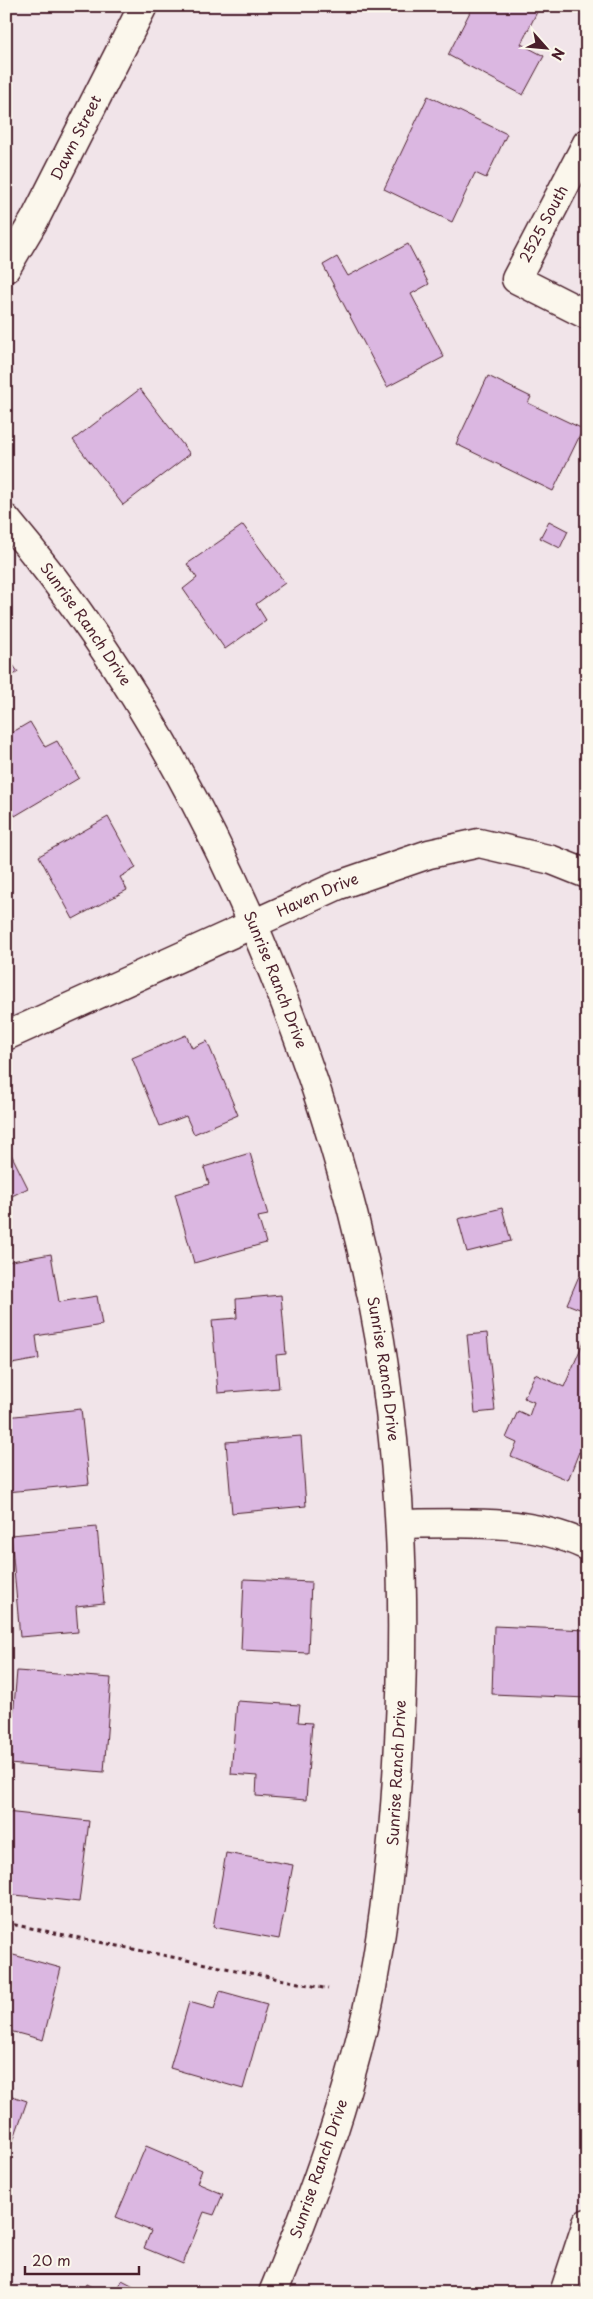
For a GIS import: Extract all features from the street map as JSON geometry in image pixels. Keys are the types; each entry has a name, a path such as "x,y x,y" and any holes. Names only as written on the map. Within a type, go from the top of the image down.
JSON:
{"street":[{"name":"Dawn Street","path":"6,268 35,219 143,6"},
{"name":"2525 South","path":"587,143 516,279 587,315"},
{"name":"Sunrise Ranch Drive","path":"6,519 41,560 82,615 132,691 170,754 209,826 253,924 302,1046 322,1105 344,1181 378,1332 390,1409 400,1524 403,1588 402,1678 393,1846 386,1902 372,1986 350,2077 328,2150 273,2293"},
{"name":"Haven Drive","path":"6,1036 339,884 429,854 479,843 552,860 587,874"},
{"path":"400,1524 510,1524 549,1532 587,1546"},
{"path":"564,2293 587,2223"}],"path":[{"path":"6,1923 328,1989"}],"building":[{"path":"473,6 540,6 521,44 544,56 523,95 448,55"},
{"path":"428,96 507,134 486,178 475,173 452,222 384,189"},
{"path":"408,244 429,284 411,294 444,357 387,387 323,265 337,257 348,276"},
{"path":"488,376 531,397 528,403 583,429 553,491 456,444"},
{"path":"140,389 190,454 123,505 73,440"},
{"path":"549,521 568,531 560,548 540,538"},
{"path":"243,525 285,583 256,604 266,620 225,649 183,589 197,578 187,564"},
{"path":"6,655 18,672 6,680"},
{"path":"30,722 45,747 57,741 79,778 15,816 6,800 6,736"},
{"path":"108,817 136,868 120,877 127,890 73,919 39,856"},
{"path":"186,1035 192,1048 207,1041 238,1115 194,1134 186,1116 160,1126 132,1058"},
{"path":"6,1144 28,1188 6,1199"},
{"path":"250,1153 268,1215 258,1217 266,1243 194,1263 175,1194 209,1184 204,1167"},
{"path":"502,1208 511,1241 467,1252 458,1219"},
{"path":"51,1254 59,1302 97,1296 102,1325 36,1336 39,1359 6,1365 6,1262"},
{"path":"579,1276 587,1280 587,1312 567,1304"},
{"path":"281,1295 286,1354 276,1355 279,1388 218,1393 212,1320 237,1318 236,1299"},
{"path":"487,1333 495,1411 475,1413 467,1335"},
{"path":"587,1334 587,1455 579,1452 568,1480 511,1456 517,1443 506,1438 518,1411 529,1416 534,1402 524,1398 535,1374 564,1387"},
{"path":"81,1409 89,1484 7,1492 6,1417"},
{"path":"301,1436 306,1506 232,1513 226,1442"},
{"path":"97,1527 104,1603 76,1606 78,1632 20,1637 11,1535"},
{"path":"244,1579 311,1582 308,1653 241,1650"},
{"path":"494,1626 587,1630 587,1698 492,1694"},
{"path":"17,1671 111,1678 104,1772 9,1764"},
{"path":"237,1701 300,1705 298,1722 312,1723 306,1800 256,1796 257,1776 231,1774"},
{"path":"6,1812 89,1821 79,1902 6,1894"},
{"path":"226,1853 293,1865 279,1939 213,1927"},
{"path":"6,1953 61,1968 43,2040 6,2030"},
{"path":"220,1991 267,2004 243,2089 170,2068 189,2002 214,2009"},
{"path":"6,2094 27,2101 6,2161"},
{"path":"146,2146 202,2170 197,2183 223,2194 214,2215 204,2212 183,2264 144,2248 151,2231 116,2217"},
{"path":"122,2280 147,2293 116,2293"},
{"path":"86,2284 104,2293 82,2293"}]}
